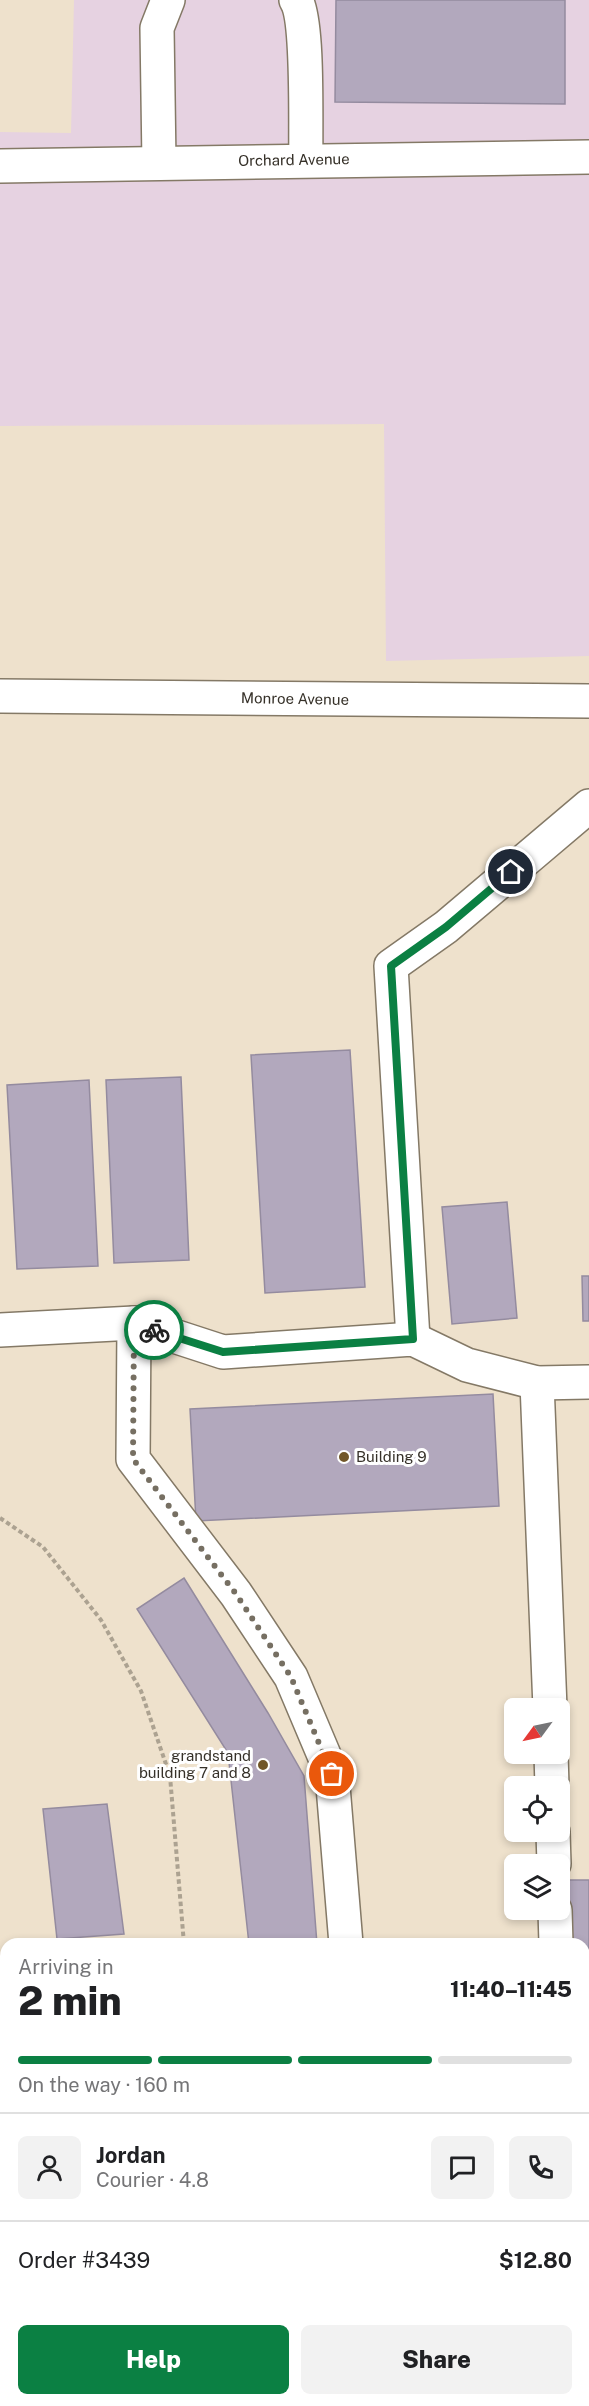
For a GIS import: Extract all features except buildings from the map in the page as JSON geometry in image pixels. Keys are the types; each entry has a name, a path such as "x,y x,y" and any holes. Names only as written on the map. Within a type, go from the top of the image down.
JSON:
{"street":[{"path":"159,163 157,28 168,0"},
{"path":"296,0 304,36 306,160"},
{"name":"Orchard Avenue","path":"0,166 589,157"},
{"name":"Monroe Avenue","path":"0,696 589,702"},
{"path":"413,1339 391,966 446,927 589,806"},
{"path":"134,1323 133,1459 236,1594 291,1677 332,1774 346,1938"},
{"path":"0,1330 134,1323 223,1352 413,1339 467,1365 537,1383 589,1382"},
{"path":"537,1383 550,1698"},
{"path":"555,1920 556,1938"}],"path":[{"path":"0,1518 43,1547 101,1620 141,1691 170,1776 184,1938"}],"shaded area":[{"path":"74,0 589,0 589,656 386,661 384,424 0,426 0,132 71,133"}],"way so far":[{"path":"154,1330 134,1323 133,1459 236,1594 291,1677 332,1774"}],"place":[{"name":"Building 9","path":"344,1457"},
{"name":"grandstand building 7 and 8","path":"263,1765"}],"route":[{"path":"154,1330 223,1352 413,1339 391,966 446,927 511,872"}]}
